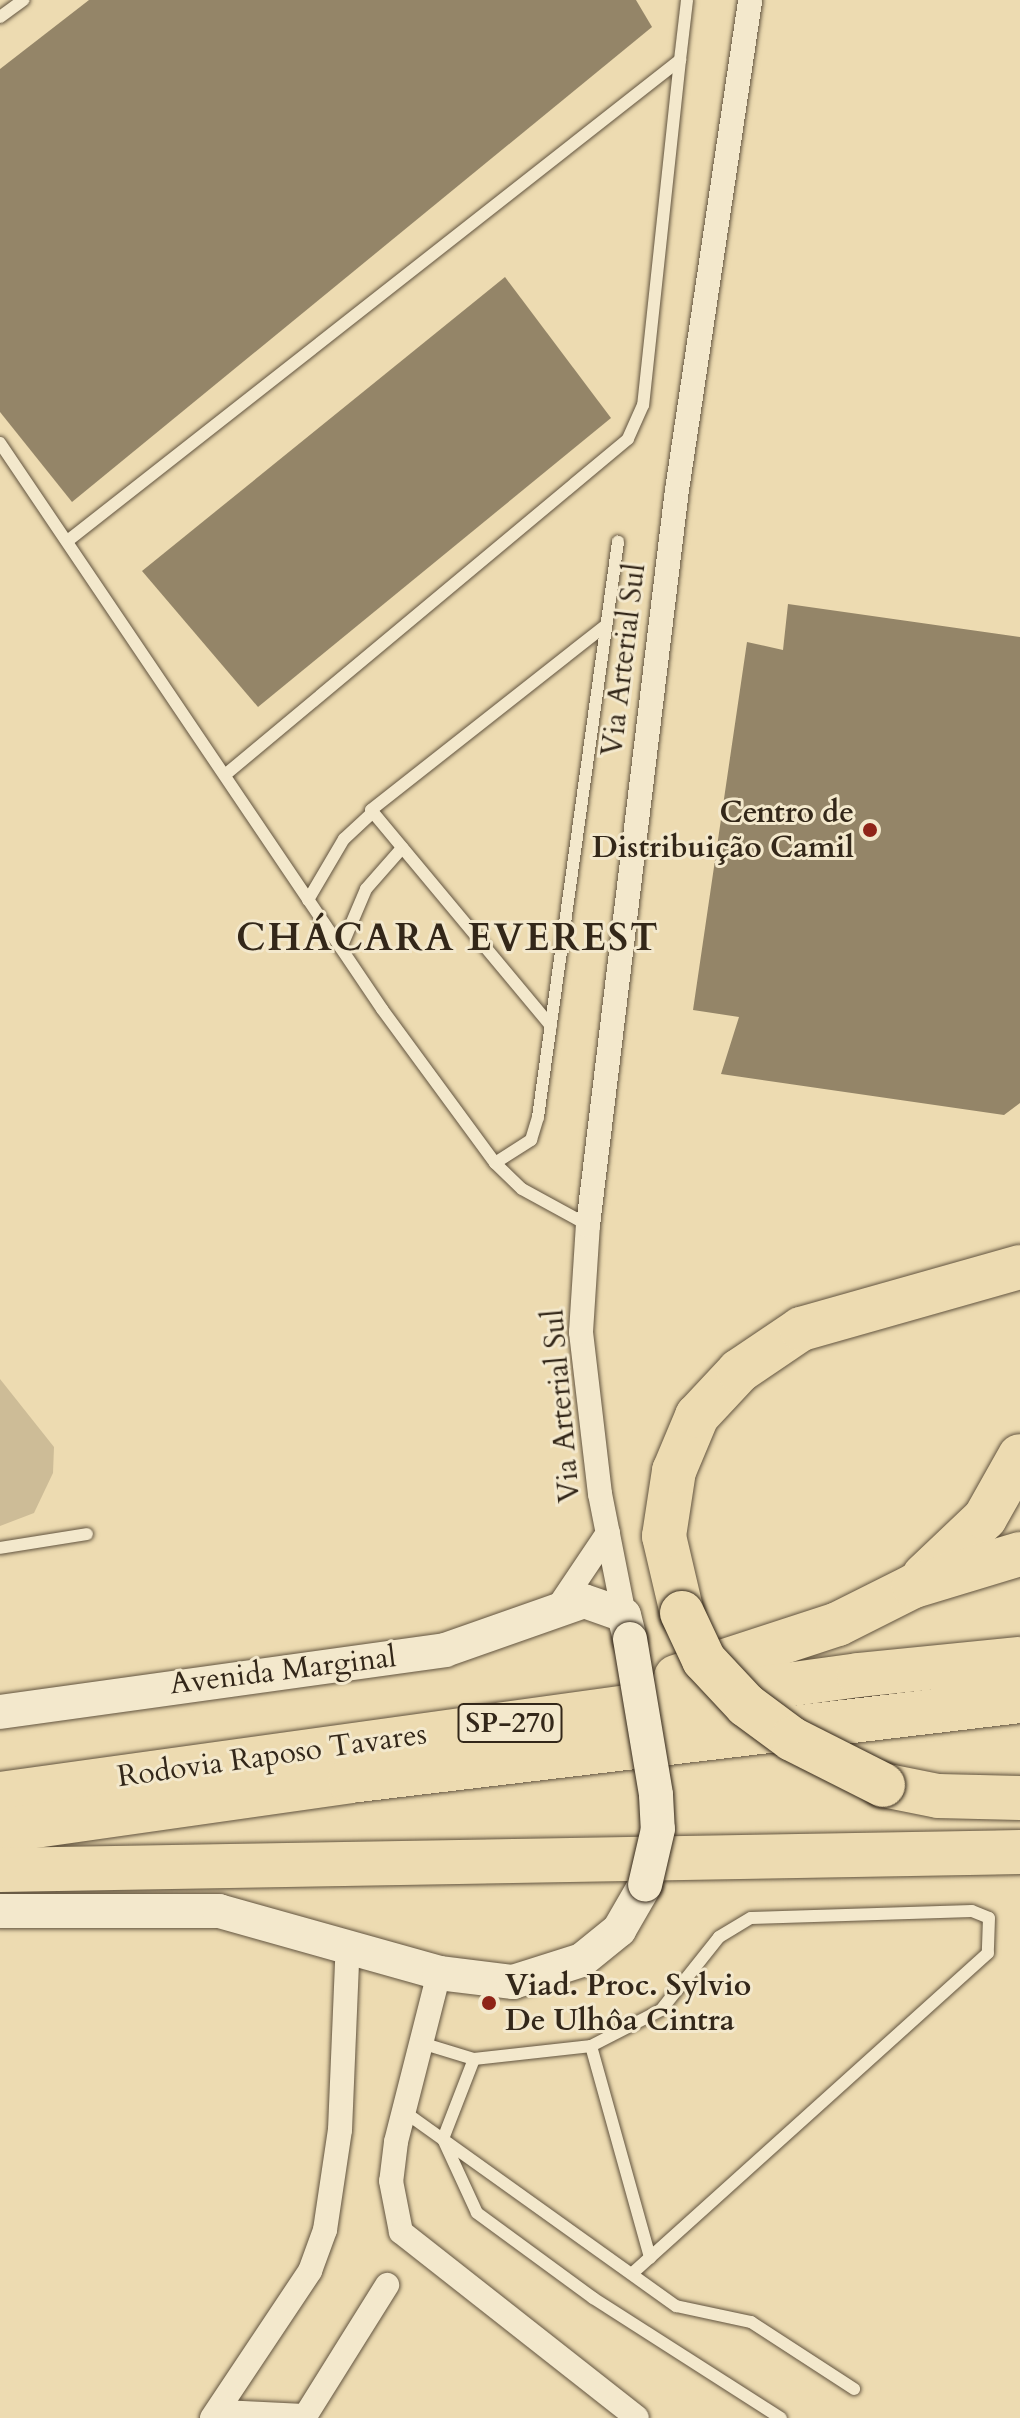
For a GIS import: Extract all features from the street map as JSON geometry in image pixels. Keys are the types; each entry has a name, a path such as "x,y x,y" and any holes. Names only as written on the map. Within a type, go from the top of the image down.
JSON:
{"highway":[{"path":"1020,1267 801,1329 739,1371 697,1416 674,1471 664,1536 682,1613 704,1660 746,1705 792,1739 883,1785 938,1796 1020,1798"},
{"path":"914,1586 985,1518 1020,1456"},
{"path":"337,1746 688,1674 838,1624 914,1586 1020,1554"},
{"name":"Rodovia Raposo Tavares","path":"0,1794 337,1746 1020,1659"},
{"name":"Rodovia Raposo Tavares","path":"0,1831 350,1781 1020,1701"},
{"path":"874,1851 1020,1835"},
{"path":"0,1870 571,1865 874,1851 1020,1852"}],"main road":[{"name":"Avenida Marginal","path":"0,1712 445,1650 486,1641 559,1606 597,1601 627,1627"},
{"path":"0,1911 219,1911 348,1943 439,1973 513,1982 550,1976 619,1930 645,1885 658,1829 656,1795 627,1627"}],"street":[{"name":"Via Arterial Sul","path":"627,1627 608,1533 581,1332 588,1225 677,490 750,0"},
{"path":"559,1606 608,1533"},
{"path":"348,1943 340,2130 325,2230 310,2271 236,2379 218,2416 304,2417 387,2285"},
{"path":"439,1973 402,2110 391,2181 401,2232 637,2418"}],"lane":[{"path":"0,17 23,0"},
{"path":"226,774 628,439 643,405 687,0"},
{"path":"70,539 680,60"},
{"path":"0,443 70,539 341,948 495,1163 522,1189 588,1225"},
{"path":"495,1163 536,1128 618,542"},
{"path":"308,900 344,839 371,814 606,625"},
{"path":"371,814 551,1026"},
{"path":"341,948 366,889 402,848"},
{"path":"0,1548 87,1534"},
{"path":"418,2042 474,2059 591,2046 661,2010 734,1923 809,1914 972,1911 989,1918 988,1953 634,2272"},
{"path":"591,2046 650,2258"},
{"path":"474,2059 443,2139 477,2213 593,2298 781,2418"},
{"path":"402,2110 634,2272 676,2306 751,2322 854,2389"}],"shaded area":[{"path":"0,1379 54,1447 53,1473 34,1513 0,1526"}],"building":[{"path":"89,0 636,0 652,27 72,502 0,412 0,69"},
{"path":"505,277 611,418 258,707 142,571"},
{"name":"Centro de Distribuição Camil","path":"788,604 1020,637 1020,1103 1004,1115 721,1074 739,1017 693,1010 747,642 783,650"}],"place":[{"name":"Centro de Distribuição Camil","path":"870,830"},
{"name":"Viad. Proc. Sylvio De Ulhôa Cintra","path":"489,2003"}],"district":[{"name":"CHÁCARA EVEREST","path":"448,939"}]}
